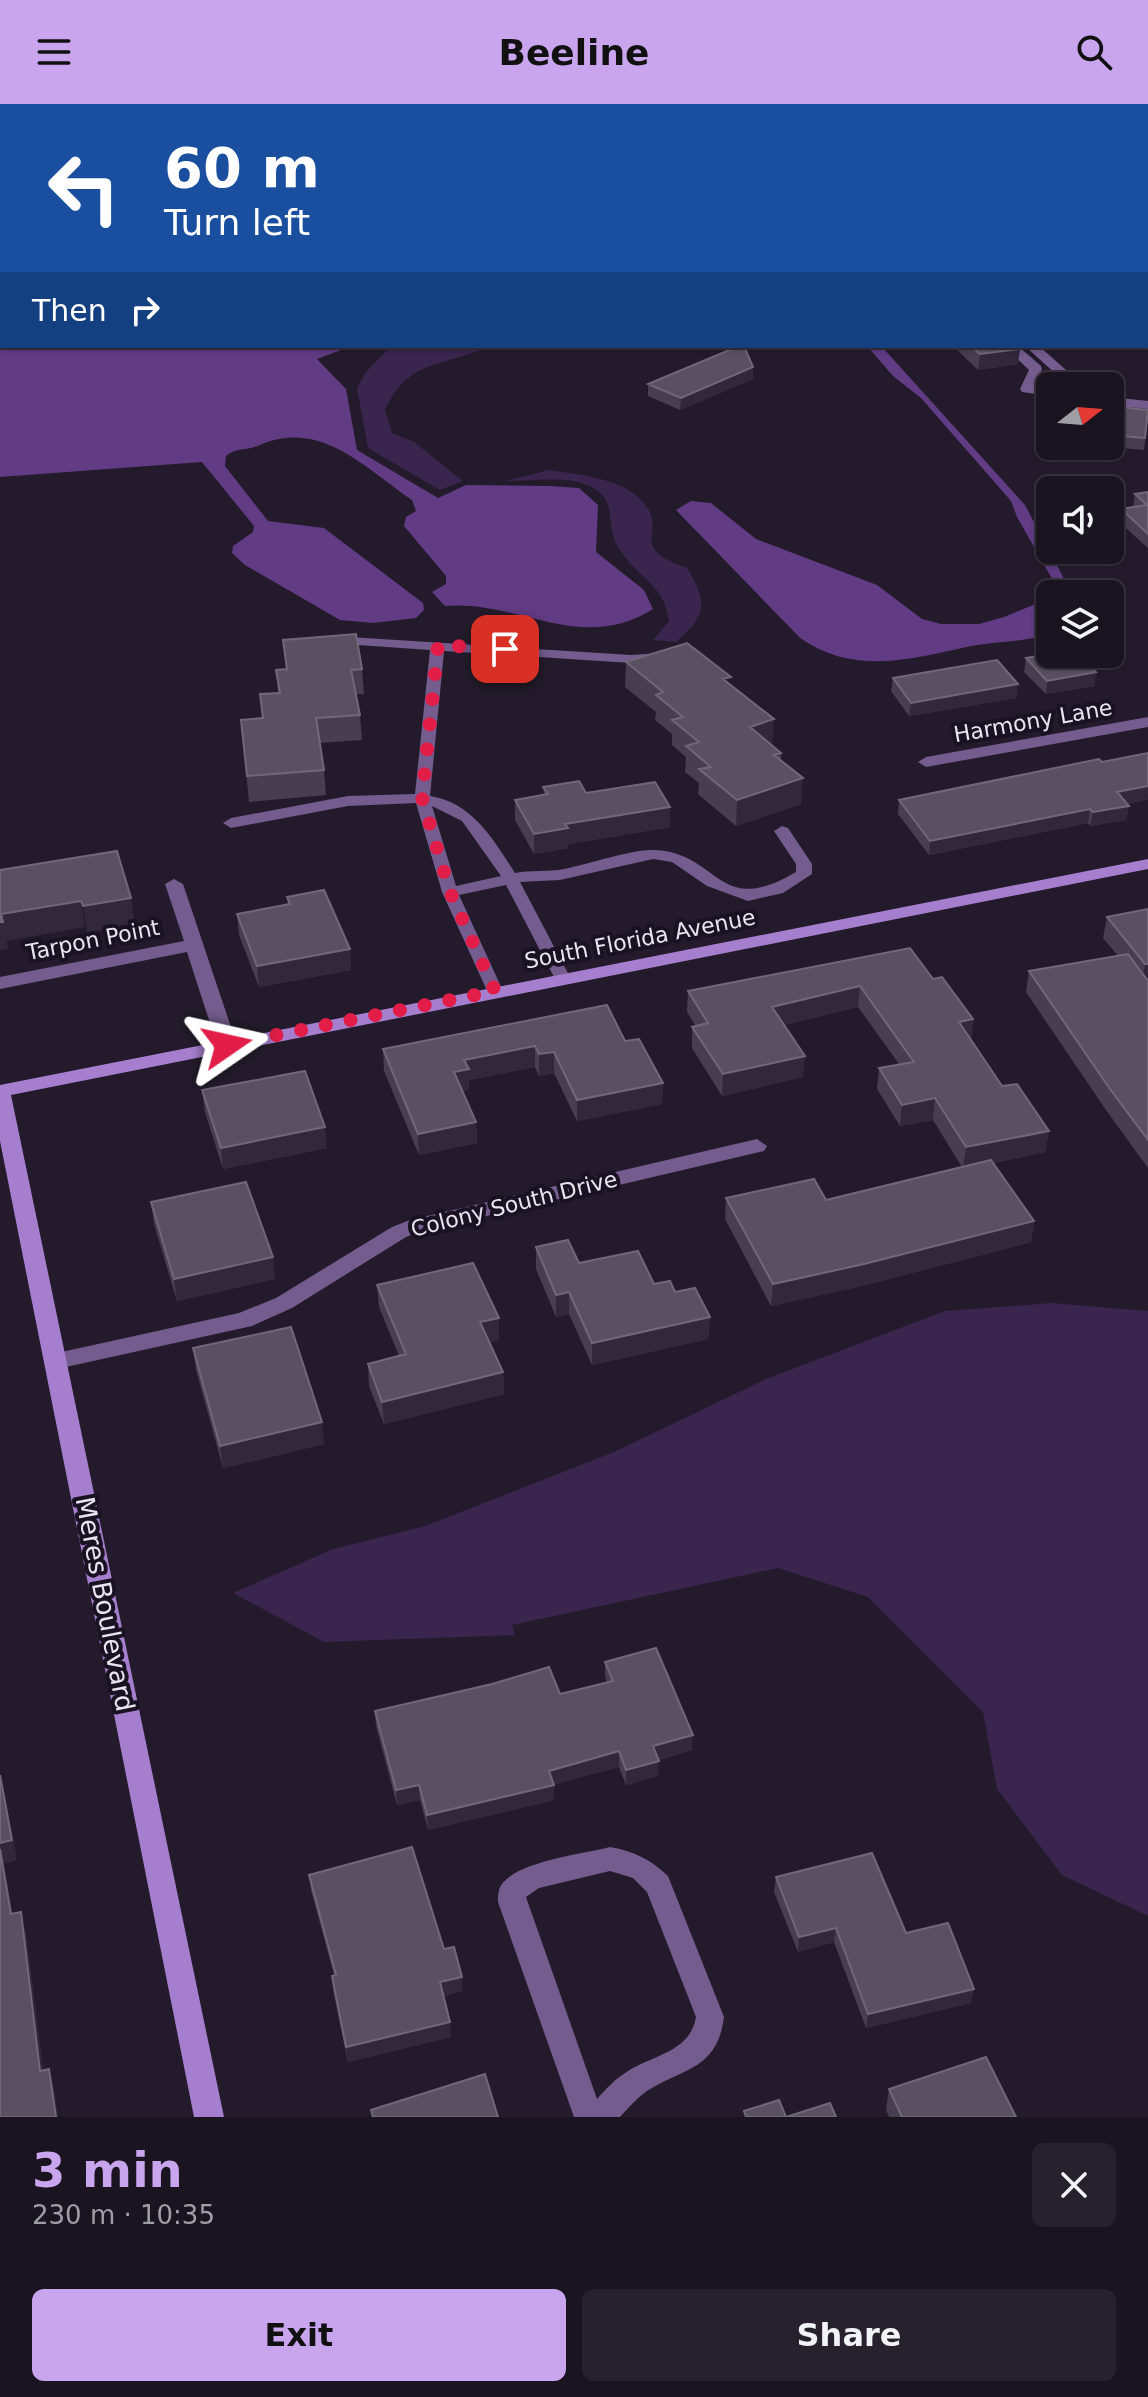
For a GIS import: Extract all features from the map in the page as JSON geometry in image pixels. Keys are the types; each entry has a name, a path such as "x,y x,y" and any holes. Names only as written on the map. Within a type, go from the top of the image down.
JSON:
{"street":[{"path":"1012,348 1036,369 1027,389 1036,390"},
{"path":"1033,348 1061,372"},
{"path":"1124,402 1148,405"},
{"name":"Harmony Lane","path":"926,762 1148,722"},
{"name":"South Florida Avenue","path":"0,1091 1148,864"},
{"name":"Tarpon Point","path":"174,884 227,1045"},
{"name":"Tarpon Point","path":"0,983 194,945"},
{"name":"Meres Boulevard","path":"0,1091 209,2117"},
{"name":"Colony South Drive","path":"57,1361 244,1320 284,1303 417,1225 757,1146"},
{"path":"589,2117 512,1902 512,1891 532,1878 610,1859 634,1866 658,1885 710,2017 710,2030 699,2050 690,2058 636,2082 600,2117"}],"lane":[{"path":"332,652 334,640 643,659 662,654"},
{"path":"438,645 422,798 450,892 495,991"},
{"path":"643,659 661,671"},
{"path":"231,823 274,810 422,798 464,815 513,879 563,979"},
{"path":"450,892 541,873 560,875 653,854 666,854 726,889 748,896 767,893 804,874 804,864 782,831"}],"shaded area":[{"path":"0,348 347,348 317,359 346,389 357,450 438,498 466,485 579,488 598,505 596,552 644,590 653,609 626,622 600,627 549,622 472,606 445,606 432,592 446,584 446,576 404,526 406,517 416,511 412,500 340,450 303,438 282,439 235,451 226,456 225,466 268,521 324,528 423,603 424,610 416,618 373,623 340,620 245,565 232,553 233,546 253,532 254,526 202,462 0,477"},
{"path":"389,348 485,348 417,372 405,381 385,410 392,433 414,442 463,481 440,490 368,448 357,388 366,372"},
{"path":"869,348 883,348 1025,505 1036,526 1036,550 1011,501 921,398 893,376"},
{"path":"549,470 609,481 631,492 649,510 652,545 667,560 687,568 701,600 699,616 676,642 653,640 669,621 662,597 618,547 608,504 597,490 568,481 506,481"},
{"path":"691,501 711,503 756,539 877,585 922,619 941,624 979,624 1036,604 1036,637 905,659 862,661 841,657 800,638 676,510"},
{"path":"1044,564 1056,564 1065,580 1053,580"},
{"path":"1052,1303 1148,1311 1148,1916 1062,1875 997,1789 983,1712 868,1597 778,1568 512,1625 515,1635 324,1642 233,1593 333,1549 425,1526 614,1452 766,1379 945,1311"}],"building":[{"path":"734,348 745,348 753,367 681,398 648,384"},
{"path":"973,348 1020,349 980,354"},
{"path":"1124,407 1148,410 1145,438 1124,436"},
{"path":"1148,492 1148,534 1124,512 1124,509 1147,505 1135,494"},
{"path":"356,634 362,669 351,670 360,715 316,718 324,770 247,776 241,720 263,718 260,694 280,693 276,670 287,669 283,640"},
{"path":"687,643 731,677 723,679 774,719 750,727 781,753 774,755 803,778 737,800 699,769 711,767 686,746 699,742 672,720 683,717 656,695 663,692 626,662"},
{"path":"1036,656 1036,668 1092,668 1096,672 1047,681 1026,658"},
{"path":"997,660 1018,684 911,703 893,678"},
{"path":"1148,753 1148,786 1117,792 1129,806 1093,812 1090,809 930,841 899,800 1099,759 1102,762"},
{"path":"579,781 586,793 655,782 670,807 565,824 568,828 534,834 515,800 548,794 543,787"},
{"path":"117,851 131,898 83,906 81,901 1,914 3,922 0,922 0,870"},
{"path":"324,890 350,949 257,966 237,914 290,904 287,897"},
{"path":"1148,909 1148,964 1145,964 1107,917"},
{"path":"910,948 933,979 942,977 973,1019 959,1022 1002,1086 1017,1084 1049,1131 966,1147 935,1098 902,1105 879,1068 914,1062 860,986 772,1007 805,1056 723,1074 692,1027 708,1023 688,991"},
{"path":"1128,954 1148,981 1148,1140 1029,971"},
{"path":"607,1005 625,1041 639,1039 663,1083 577,1100 554,1052 539,1054 535,1046 464,1060 469,1069 454,1072 476,1122 418,1134 383,1049"},
{"path":"305,1071 325,1127 221,1148 202,1090"},
{"path":"991,1160 1034,1221 773,1284 726,1198 814,1179 826,1200"},
{"path":"246,1182 273,1257 174,1279 151,1202"},
{"path":"568,1240 579,1263 638,1251 654,1284 670,1281 675,1292 695,1288 710,1317 592,1343 569,1292 556,1295 536,1247"},
{"path":"473,1263 499,1318 480,1322 503,1372 382,1402 368,1364 406,1354 377,1285"},
{"path":"291,1327 322,1422 220,1446 193,1348"},
{"path":"656,1648 693,1735 653,1746 659,1761 626,1770 619,1751 549,1771 554,1785 427,1815 419,1785 396,1790 375,1711 492,1684 549,1667 560,1694 613,1681 605,1662"},
{"path":"0,1775 12,1840 0,1843"},
{"path":"412,1847 444,1949 454,1947 462,1977 440,1982 450,2022 346,2047 332,1976 336,1975 309,1875"},
{"path":"0,1849 11,1914 21,1912 40,2071 49,2069 56,2117 0,2117"},
{"path":"872,1853 906,1933 948,1923 974,1989 868,2014 836,1928 799,1937 776,1877"},
{"path":"986,2057 1016,2117 902,2117 889,2089"},
{"path":"485,2074 498,2117 373,2117 371,2110"},
{"path":"779,2100 786,2117 746,2117 744,2111"},
{"path":"830,2103 836,2117 786,2117"}],"route":[{"path":"227,1045 495,991 450,892 422,798 438,645 505,649"}]}
